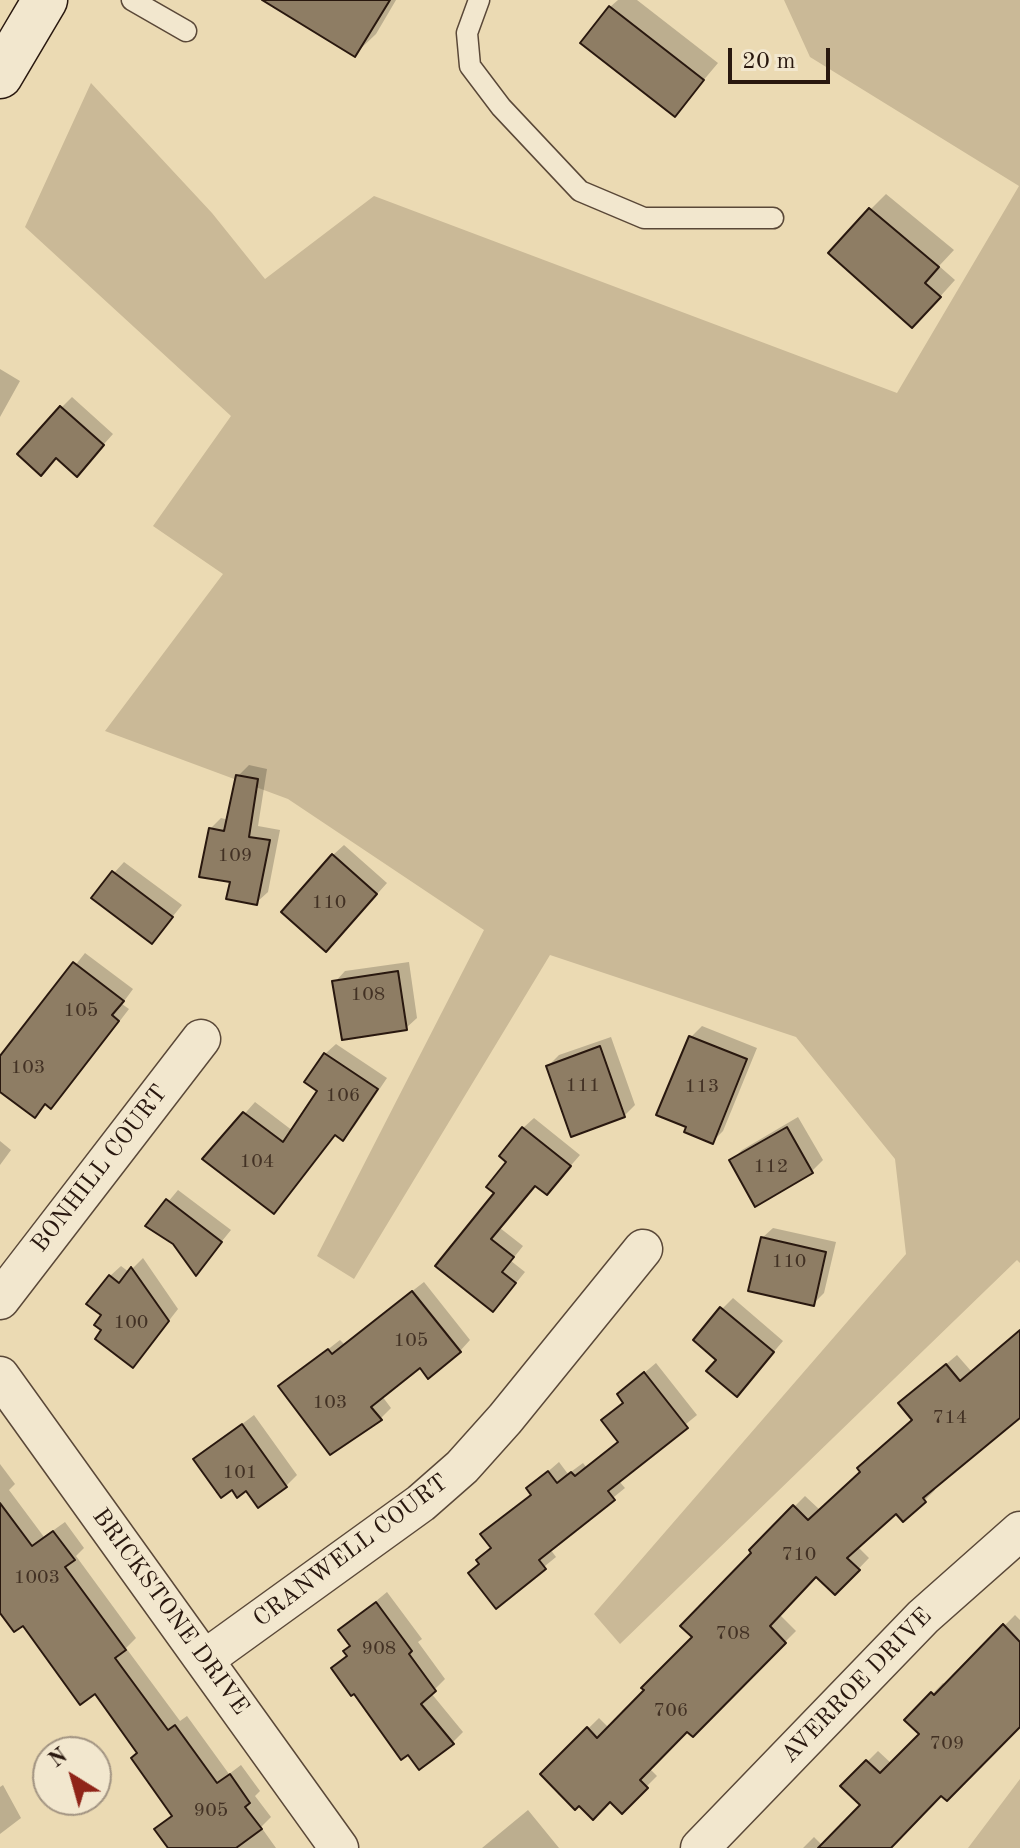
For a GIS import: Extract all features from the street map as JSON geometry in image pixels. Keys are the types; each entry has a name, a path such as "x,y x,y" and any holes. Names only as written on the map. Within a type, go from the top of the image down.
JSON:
{"main road":[{"path":"0,76 45,0"}],"street":[{"name":"BONHILL COURT","path":"0,1300 201,1039"},
{"name":"CRANWELL COURT","path":"205,1659 421,1503 462,1467 505,1419 643,1249"},
{"name":"BRICKSTONE DRIVE","path":"0,1376 339,1848"},
{"name":"AVERROE DRIVE","path":"700,1848 923,1617 1020,1531"}],"lane":[{"path":"132,0 186,31"},
{"path":"479,0 467,33 470,66 501,107 580,191 644,218 773,218"}],"shaded area":[{"path":"784,0 1020,0 1020,1263 1017,1260 620,1644 594,1614 906,1254 895,1159 796,1037 550,955 354,1279 317,1256 484,930 288,799 105,731 223,574 153,526 231,416 25,227 91,83 212,213 265,279 374,196 897,393 1019,186 810,57"},
{"path":"1020,1779 1020,1848 968,1848"}],"building":[{"path":"262,0 390,0 355,57"},
{"path":"609,6 704,80 675,117 580,43"},
{"path":"869,208 939,267 925,283 941,297 912,328 828,253"},
{"path":"60,406 104,445 77,477 56,458 41,476 17,454"},
{"path":"236,775 258,779 249,837 270,840 257,905 226,899 230,882 199,877 209,828 224,831"},
{"path":"332,854 377,894 326,952 281,912"},
{"path":"112,871 173,917 152,944 91,898"},
{"path":"73,962 124,1001 112,1015 119,1021 51,1109 45,1104 35,1118 0,1092 0,1056"},
{"path":"398,971 407,1030 342,1040 332,981"},
{"path":"689,1036 747,1059 713,1144 684,1132 686,1127 656,1115"},
{"path":"600,1046 625,1117 571,1137 546,1066"},
{"path":"324,1053 378,1089 343,1141 335,1135 274,1214 202,1159 243,1112 283,1142 317,1091 304,1082"},
{"path":"522,1127 571,1166 547,1195 535,1186 491,1239 514,1257 502,1272 516,1283 493,1312 435,1266 494,1193 486,1187 506,1162 499,1156"},
{"path":"787,1127 813,1173 755,1207 729,1160"},
{"path":"166,1199 222,1242 196,1276 173,1244 145,1226"},
{"path":"761,1237 826,1252 814,1306 748,1291"},
{"path":"131,1267 169,1321 133,1368 95,1339 101,1330 94,1325 101,1315 86,1304 109,1275 119,1283"},
{"path":"412,1291 461,1352 428,1379 420,1368 371,1407 382,1420 330,1455 278,1386 328,1349 332,1354"},
{"path":"720,1307 774,1352 737,1397 706,1371 716,1360 693,1340"},
{"path":"1020,1330 1020,1418 923,1498 926,1502 903,1522 896,1514 847,1558 860,1570 835,1595 816,1577 770,1626 786,1643 693,1737 687,1732 640,1780 648,1788 622,1814 610,1802 593,1820 579,1806 575,1810 540,1774 587,1727 597,1738 644,1690 641,1688 692,1637 680,1626 793,1505 808,1520 860,1472 857,1468 912,1420 898,1403 946,1364 960,1381"},
{"path":"644,1372 688,1428 608,1491 615,1500 539,1560 546,1569 496,1609 468,1573 479,1564 476,1560 491,1548 480,1534 531,1495 526,1488 548,1471 557,1483 571,1472 575,1476 618,1442 601,1420 623,1403 617,1394"},
{"path":"242,1424 287,1487 258,1508 246,1491 237,1498 232,1490 221,1498 193,1459"},
{"path":"0,1503 32,1546 53,1531 75,1560 65,1567 126,1650 115,1658 168,1730 175,1725 217,1783 230,1774 250,1803 245,1807 262,1829 236,1848 168,1848 154,1829 172,1816 131,1758 137,1753 95,1694 80,1705 23,1626 14,1632 0,1613"},
{"path":"376,1602 412,1651 409,1654 436,1691 421,1704 454,1744 419,1770 408,1755 401,1760 354,1694 351,1696 331,1668 347,1656 343,1651 350,1646 338,1630"},
{"path":"1003,1624 1020,1642 1020,1727 947,1801 941,1796 891,1848 818,1848 860,1805 840,1786 866,1760 880,1773 919,1734 904,1720 931,1692 934,1695"}]}
